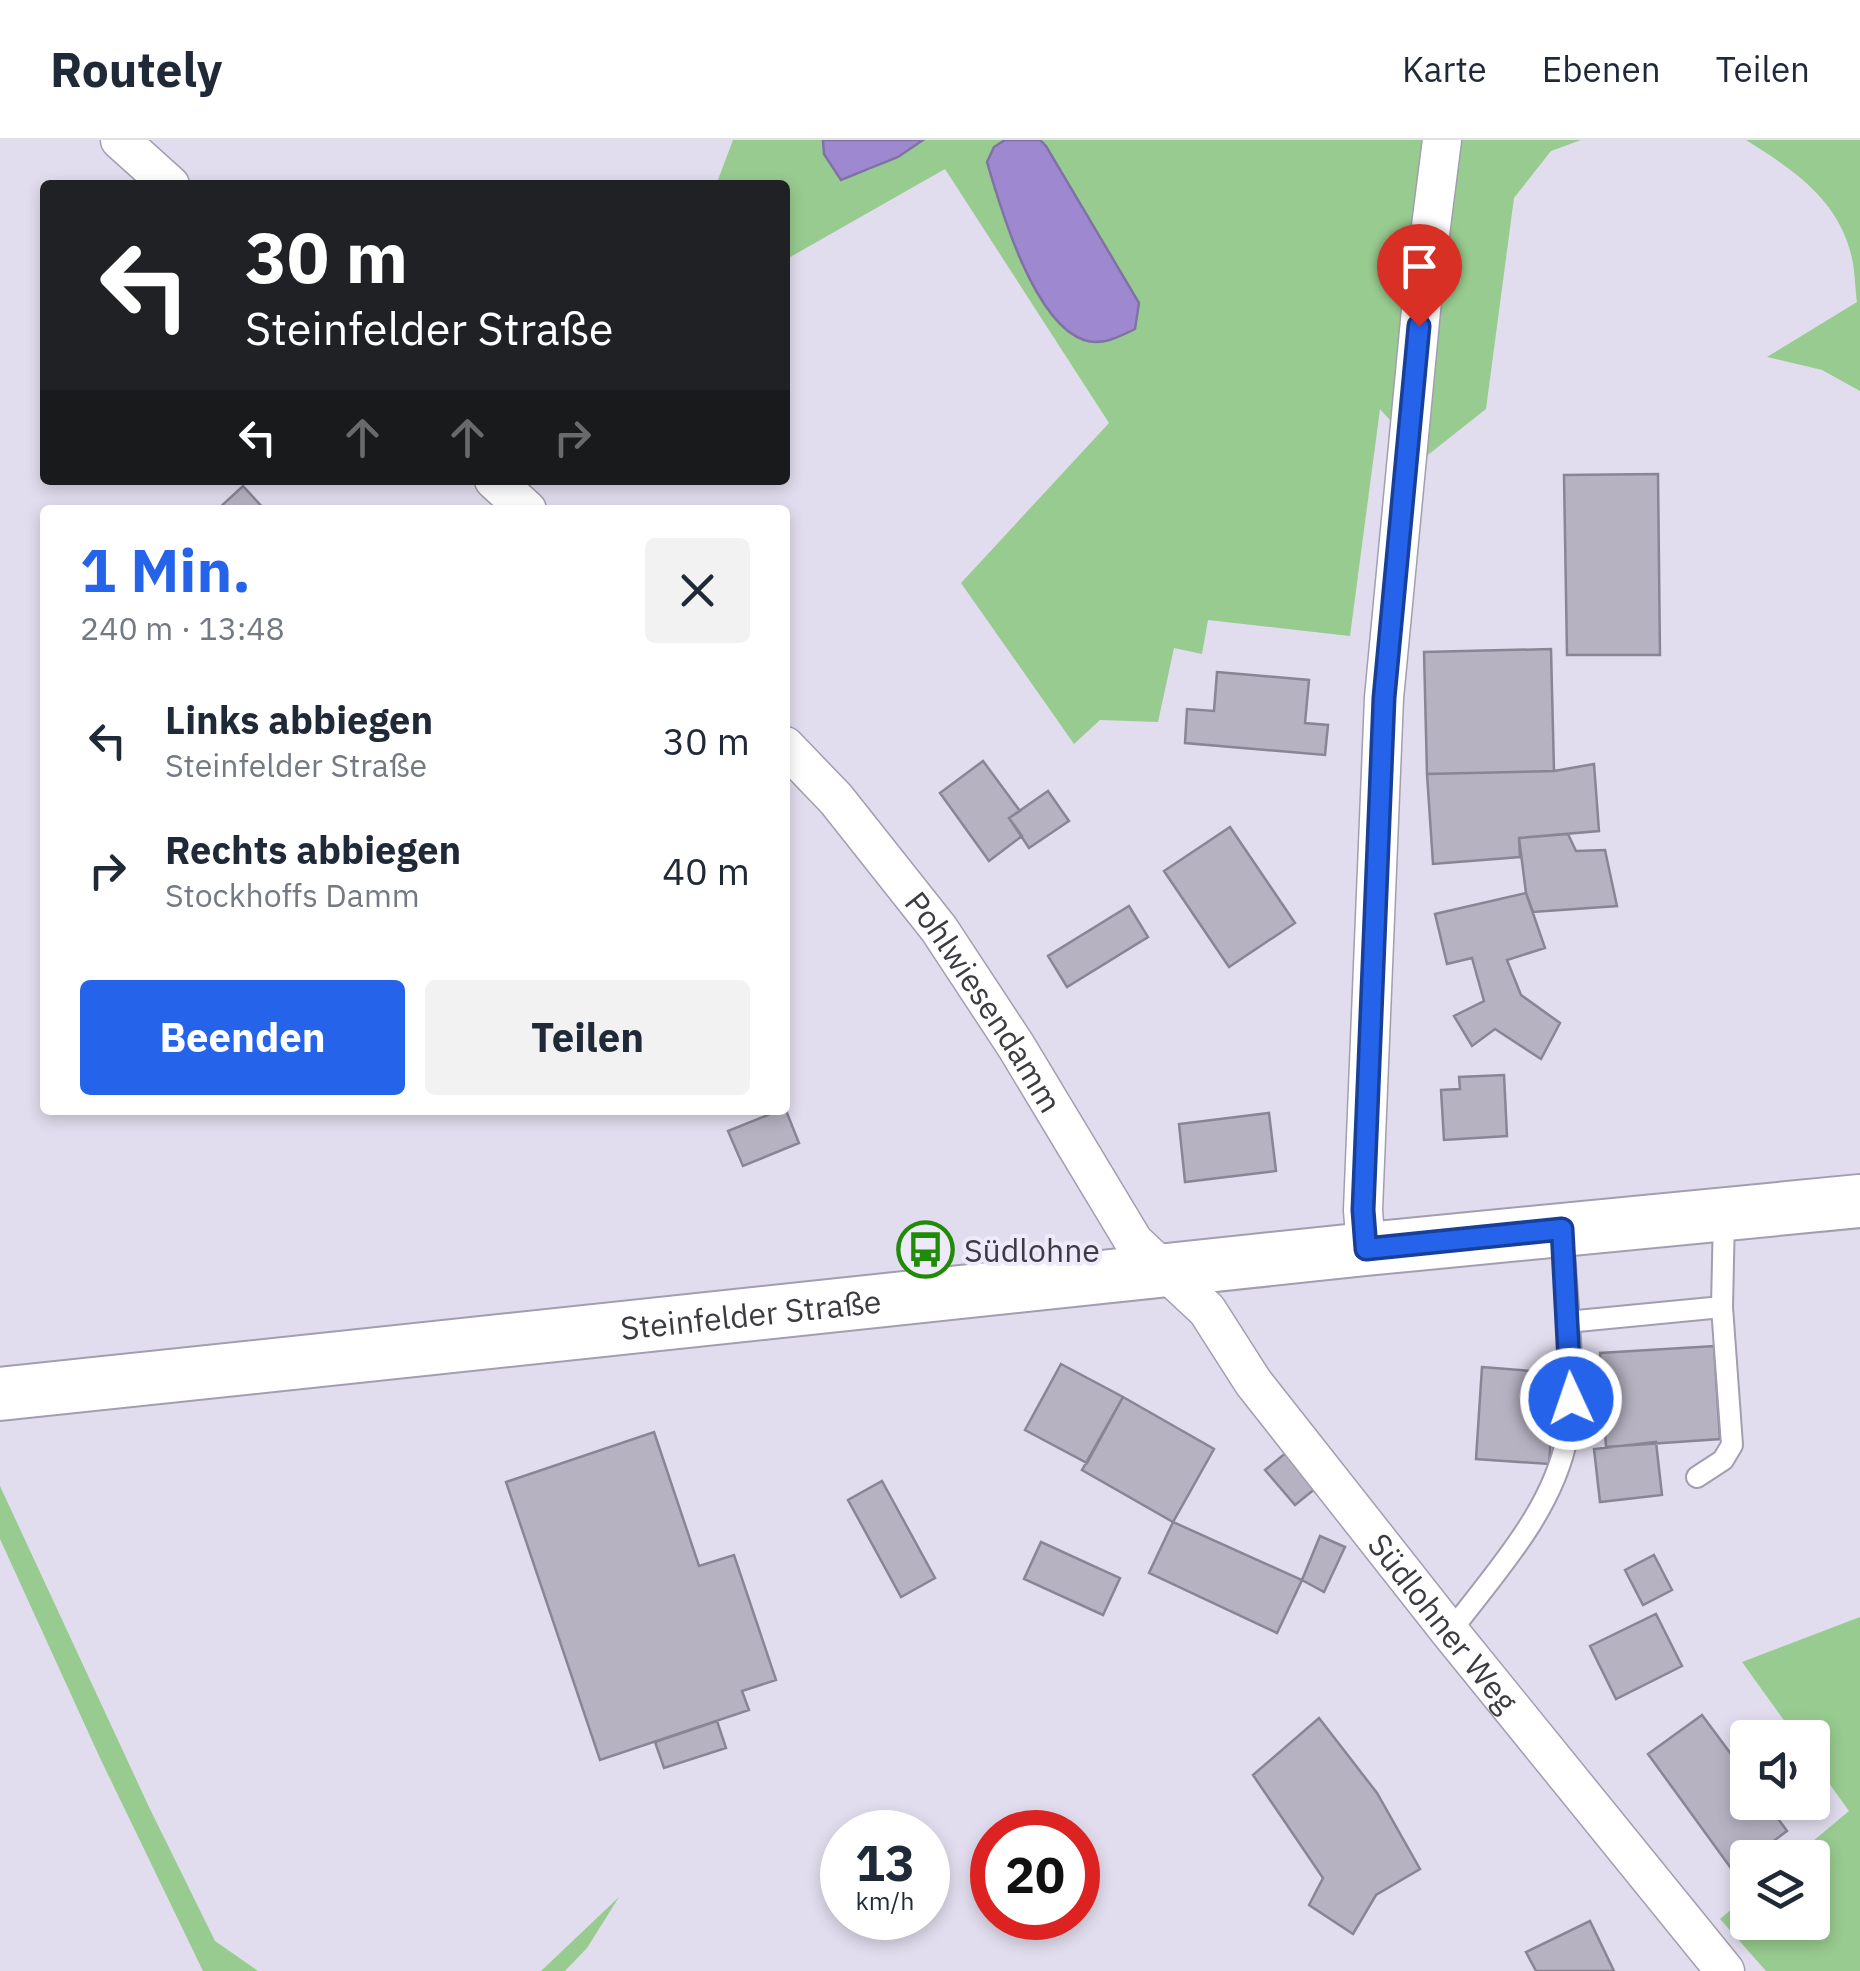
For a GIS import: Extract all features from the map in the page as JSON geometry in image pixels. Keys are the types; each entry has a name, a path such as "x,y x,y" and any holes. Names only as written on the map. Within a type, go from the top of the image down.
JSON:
{"main road":[{"name":"Steinfelder Straße","path":"0,1394 1366,1249 1860,1201"}],"street":[{"path":"120,140 164,180"},
{"path":"1366,1249 1363,1210 1384,698 1423,289 1442,140"},
{"path":"500,485 522,505"},
{"name":"Pohlwiesendamm","path":"790,751 836,799 939,929 1016,1046 1134,1242 1165,1272"},
{"name":"Südlohner Weg","path":"1165,1272 1208,1310 1253,1382 1725,1971"}],"lane":[{"path":"1697,1477 1724,1460 1732,1445 1722,1307 1724,1213"},
{"path":"1450,1632 1532,1520 1561,1462 1571,1399 1562,1229"},
{"path":"1567,1322 1722,1307"}],"green space":[{"path":"733,140 823,140 825,154 867,171 923,140 1005,140 994,147 987,162 1027,271 1048,312 1138,303 1040,140 1581,140 1551,151 1514,198 1486,409 1424,458 1380,409 1350,636 1208,620 1202,654 1174,648 1158,722 1100,720 1074,744 961,583 1109,423 945,169 790,257 790,180 718,180"},
{"path":"1746,140 1860,140 1860,391 1822,370 1767,357 1857,302 1855,278 1844,234 1824,201 1796,174"},
{"path":"0,1486 215,1941 258,1971 203,1971 0,1539"},
{"path":"1860,1617 1860,1971 1766,1971 1739,1940 1830,1940 1830,1840 1814,1840 1849,1811 1830,1785 1830,1720 1784,1720 1742,1662"},
{"path":"619,1897 587,1948 565,1971 541,1971"},
{"path":"1730,1910 1730,1930 1720,1919"}],"shaded area":[{"path":"823,140 923,140 898,157 841,180 824,154"},
{"path":"1005,140 1040,140 1046,146 1139,303 1135,329 1110,340 1091,342 1066,329 1050,312 1022,263 987,162 994,147"}],"building":[{"path":"1658,474 1660,655 1567,655 1564,475"},
{"path":"243,486 260,505 222,505"},
{"path":"1551,649 1554,771 1427,774 1424,652"},
{"path":"1217,672 1309,680 1305,723 1328,725 1325,755 1185,743 1187,709 1214,711"},
{"path":"983,761 1020,811 1009,818 1022,836 989,861 940,793"},
{"path":"1594,764 1599,831 1519,838 1520,857 1433,864 1427,774 1554,771"},
{"path":"1048,791 1069,821 1029,848 1009,818"},
{"path":"1230,827 1295,923 1229,967 1164,871"},
{"path":"1568,834 1576,851 1605,850 1617,906 1533,912 1526,893 1519,838"},
{"path":"1526,893 1545,948 1507,960 1521,995 1560,1023 1541,1059 1495,1029 1472,1046 1454,1016 1484,1001 1472,958 1447,964 1435,914"},
{"path":"1129,906 1148,937 1067,987 1048,956"},
{"path":"1504,1075 1507,1136 1444,1140 1441,1090 1460,1089 1459,1077"},
{"path":"1269,1113 1276,1171 1185,1182 1179,1124"},
{"path":"768,1115 788,1115 799,1143 743,1166 728,1131"},
{"path":"1714,1346 1720,1439 1606,1447 1600,1353"},
{"path":"1061,1364 1123,1397 1087,1463 1025,1430"},
{"path":"1482,1367 1556,1373 1549,1464 1476,1459"},
{"path":"1123,1397 1214,1449 1173,1522 1082,1470"},
{"path":"654,1432 699,1566 734,1555 776,1680 742,1691 749,1710 600,1760 506,1482"},
{"path":"1656,1442 1662,1495 1600,1502 1594,1449"},
{"path":"1287,1452 1316,1488 1295,1505 1265,1470"},
{"path":"882,1481 935,1578 901,1597 848,1500"},
{"path":"1173,1522 1302,1580 1277,1633 1149,1573"},
{"path":"1320,1536 1345,1547 1324,1592 1302,1580"},
{"path":"1041,1542 1120,1578 1103,1615 1024,1579"},
{"path":"1654,1555 1672,1590 1643,1605 1625,1570"},
{"path":"1656,1614 1682,1666 1616,1699 1590,1646"},
{"path":"1702,1715 1730,1753 1730,1820 1779,1820 1787,1831 1775,1840 1730,1840 1730,1867 1648,1754"},
{"path":"1319,1718 1377,1793 1420,1869 1376,1895 1353,1934 1309,1905 1323,1878 1253,1775"},
{"path":"717,1721 726,1748 664,1768 655,1742"},
{"path":"1590,1921 1614,1971 1536,1971 1526,1952"}],"place":[{"name":"Südlohne","path":"925,1250"}],"route":[{"path":"1419,326 1384,698 1363,1210 1366,1249 1562,1229 1571,1399"}]}
